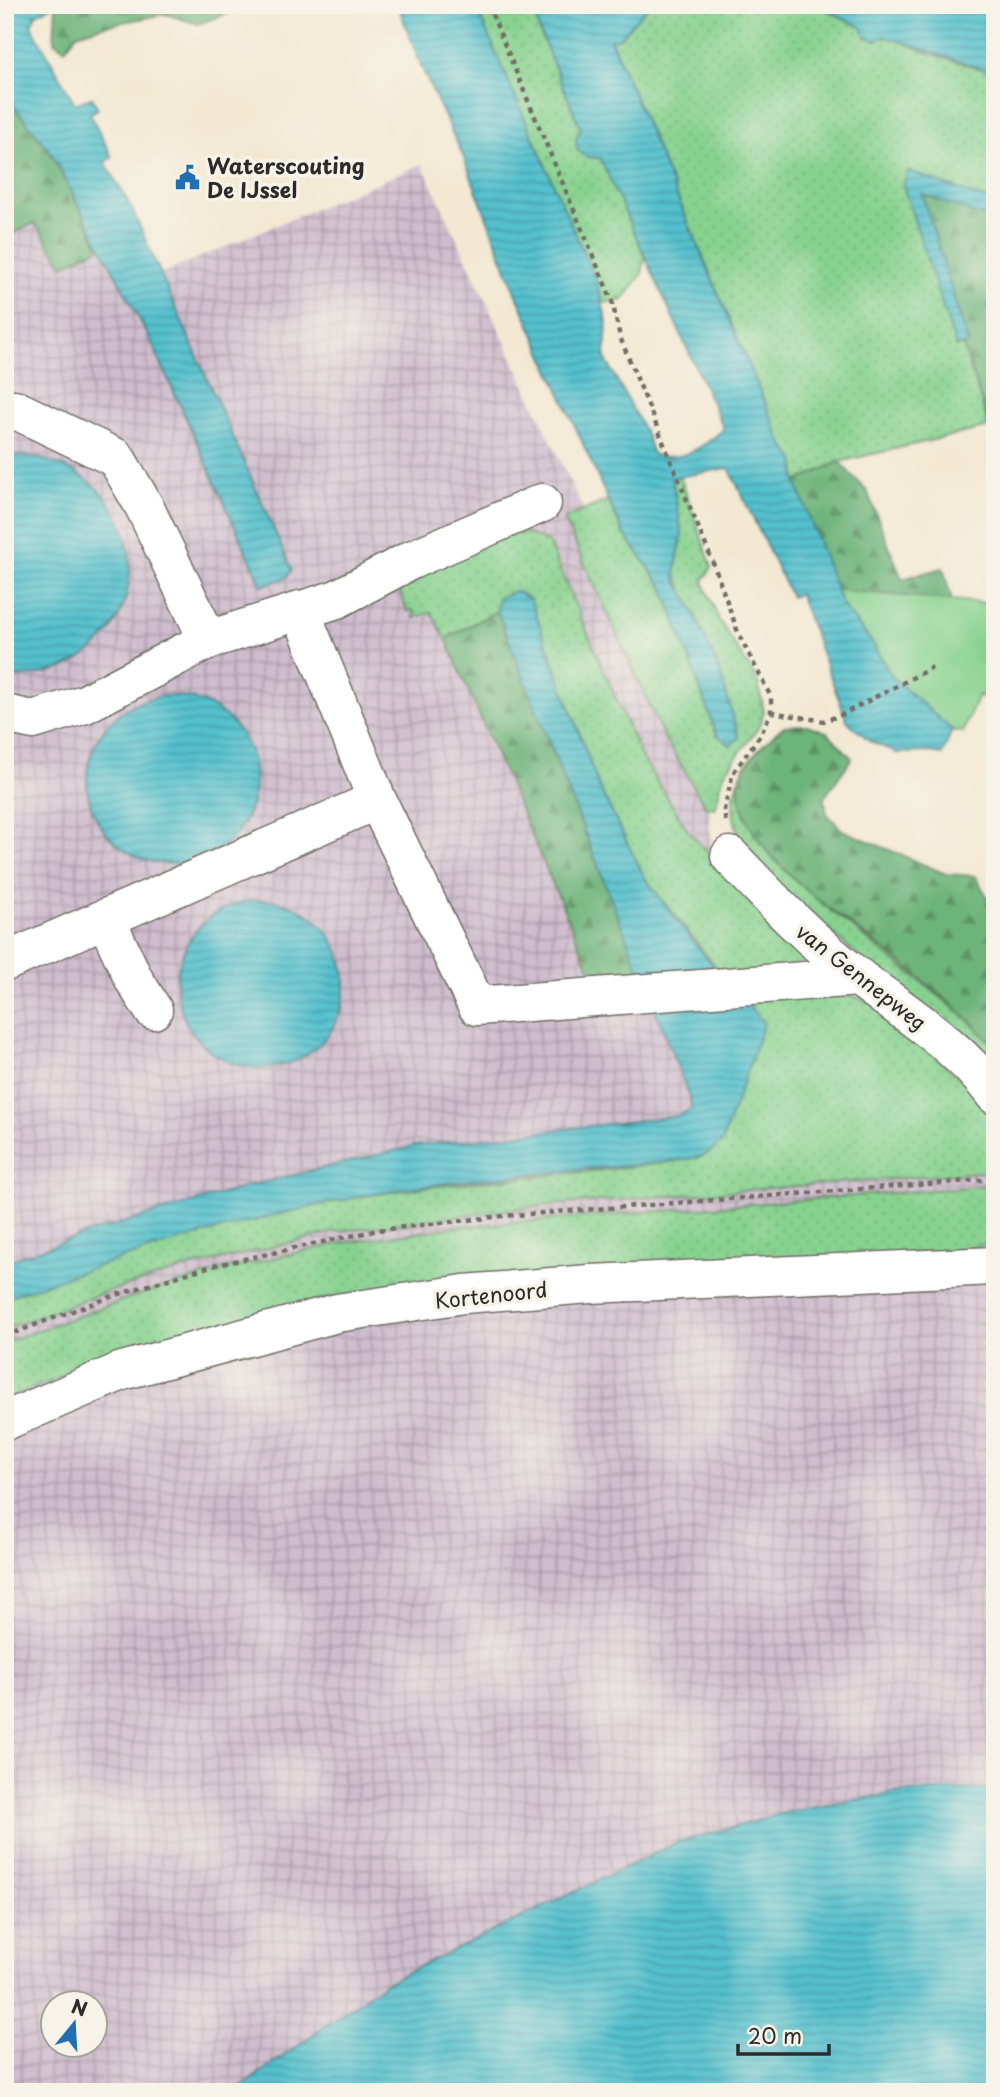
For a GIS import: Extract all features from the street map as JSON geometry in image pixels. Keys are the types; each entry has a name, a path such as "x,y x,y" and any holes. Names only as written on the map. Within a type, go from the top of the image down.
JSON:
{"street":[{"path":"14,409 116,458 144,506 208,640"},
{"path":"5,714 33,720 85,704 208,640 337,599 411,560 542,503"},
{"path":"300,610 377,800 477,1006 644,996 743,985 858,977"},
{"path":"5,962 377,800"},
{"name":"van Gennepweg","path":"730,856 791,921 858,977 944,1041 995,1095"},
{"path":"106,919 133,978 153,1010"},
{"name":"Kortenoord","path":"5,1421 122,1371 337,1313 464,1294 590,1284 995,1266"}],"path":[{"path":"488,5 612,301 620,337 713,563 739,635 768,687 771,712 761,734 733,773 724,810 730,856"},
{"path":"771,712 824,721 841,715 935,666"},
{"path":"5,1336 105,1299 208,1267 378,1230 517,1215 995,1179"}],"shaded area":[{"path":"5,43 134,285 422,164 707,775 714,888 993,1161 995,1788 895,1793 789,1812 676,1843 383,1984 234,2092 5,2092"}],"green space":[{"path":"56,5 252,5 198,24 166,14 102,26 77,34 65,49 54,42"},
{"path":"475,5 534,5 539,30 581,129 576,138 586,157 600,157 646,255 641,275 623,300 604,303"},
{"path":"649,5 816,5 929,53 995,73 995,203 908,171 957,347 963,345 989,427 839,462 796,482 795,460 782,443 610,38"},
{"path":"5,95 50,151 100,248 63,265 35,223 5,237"},
{"path":"922,193 995,221 995,440 963,345 968,343"},
{"path":"839,462 867,491 902,579 943,568 952,601 836,590 796,482"},
{"path":"680,476 712,567 703,581 719,620 758,682 764,712 758,728 724,774 715,808 706,807 664,737 564,519 608,500 623,532 664,589 717,736 719,670 675,573 682,535 672,478"},
{"path":"526,533 548,542 641,756 689,832 806,956 803,970 724,977 645,878 599,787 530,599 498,598 497,611 446,639 431,612 414,618 413,610 407,611 397,581 507,534"},
{"path":"836,590 995,604 995,702 978,695 963,732 952,730 892,677 872,642 842,605"},
{"path":"497,611 645,985 599,990 446,639"},
{"path":"807,725 827,732 852,758 824,798 827,814 842,830 946,874 975,876 991,903 995,903 995,1047 969,1020 926,983 792,878 754,833 742,809 739,784 744,768 756,752 784,726"},
{"path":"738,781 740,800 785,868 820,902 972,1022 995,1047 995,1079 750,860 735,822 733,802"},
{"path":"851,995 877,1005 974,1091 995,1125 995,1171 538,1206 334,1232 183,1269 103,1293 5,1329 5,1298 140,1252 278,1213 413,1189 621,1168 703,1156 742,997"},
{"path":"995,1185 995,1241 964,1250 333,1297 208,1327 109,1359 5,1399 5,1342 135,1296 230,1268 336,1244 455,1227"}],"water":[{"path":"5,5 55,5 36,14 31,25 75,104 92,97 98,109 90,114 112,157 105,162 131,207 292,570 286,578 262,586 151,341 50,151 5,95"},
{"path":"398,5 475,5 597,283 607,322 605,358 646,434 653,455 674,457 692,452 724,429 600,158 586,157 577,150 576,138 581,129 539,30 534,5 649,5 619,39 610,39 782,443 795,460 796,482 842,605 872,643 892,677 952,730 942,755 932,752 896,753 870,741 847,721 799,594 791,597 729,468 672,478 682,535 675,573 677,582 689,601 719,669 739,738 730,745 717,735 664,589 623,532 608,500 518,298 463,156 421,66"},
{"path":"816,5 995,5 995,73 884,36 876,41 865,36 863,28"},
{"path":"908,171 995,203 995,221 922,194 968,344 956,347 903,186"},
{"path":"14,455 67,468 104,496 125,533 130,573 120,613 96,647 57,670 5,676 5,456"},
{"path":"515,591 530,599 599,787 645,878 694,943 764,1023 721,1144 703,1156 670,1162 444,1184 322,1204 185,1239 5,1298 5,1262 88,1233 256,1184 415,1146 678,1116 691,1109 690,1098 497,611 498,598"},
{"path":"171,696 203,703 230,721 248,748 255,780 248,812 230,839 203,857 171,864 139,857 112,839 94,812 87,780 94,748 112,721 139,703"},
{"path":"261,900 293,907 320,925 338,952 345,984 338,1016 320,1043 293,1061 261,1068 229,1061 202,1043 184,1016 177,984 184,952 202,925 229,907"},
{"path":"995,1788 995,2092 234,2092 383,1984 676,1843 789,1812 895,1793"}],"place":[{"name":"Waterscouting De IJssel","path":"187,177"}]}
